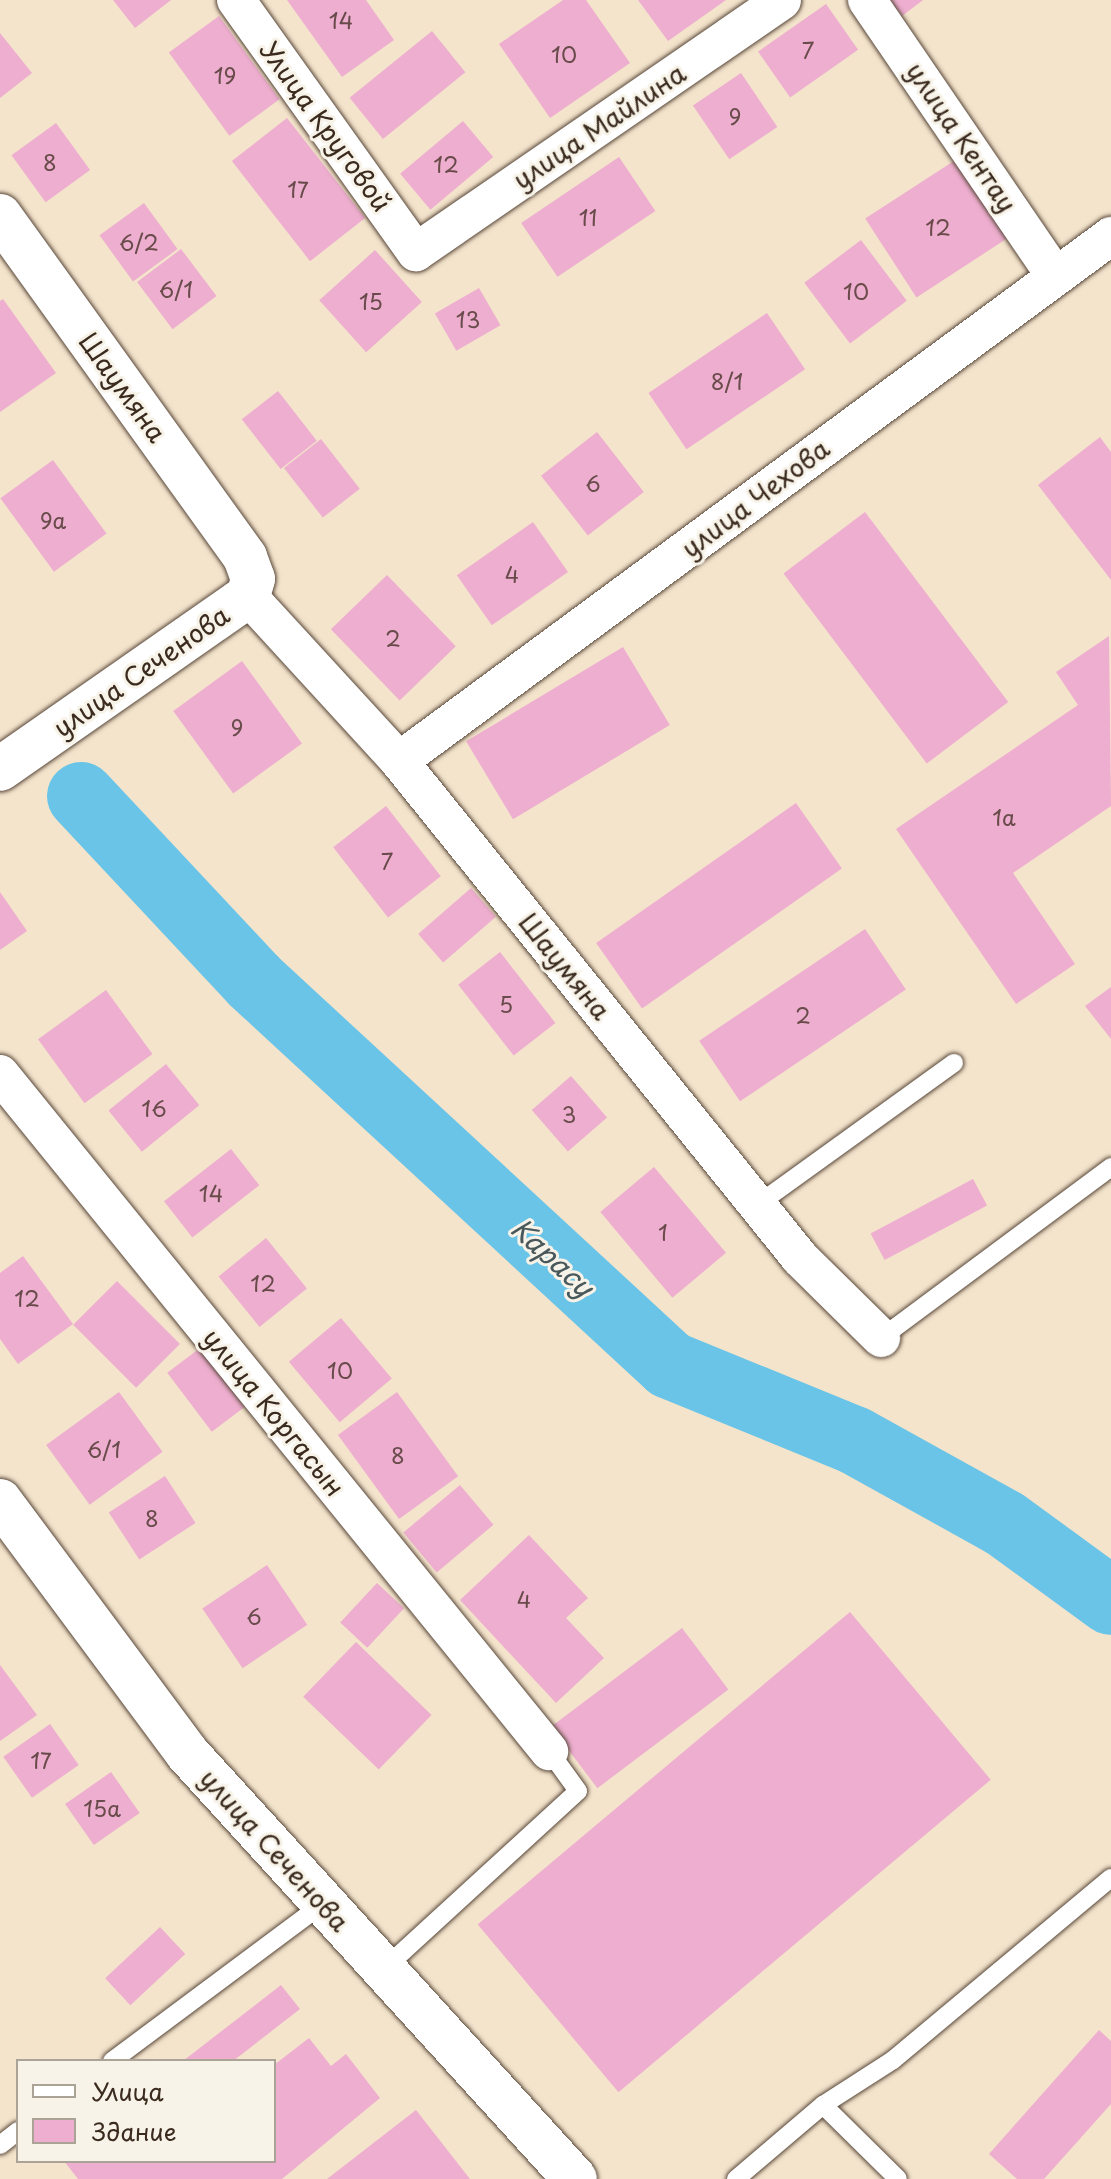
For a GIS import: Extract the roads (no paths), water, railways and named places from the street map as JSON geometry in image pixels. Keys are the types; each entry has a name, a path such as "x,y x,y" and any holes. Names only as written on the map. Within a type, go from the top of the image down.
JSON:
{"street":[{"name":"Улица Круговой","path":"236,0 416,252"},
{"name":"улица Майлина","path":"416,252 782,0"},
{"name":"улица Кентау","path":"867,0 1055,276"},
{"name":"Шаумяна","path":"0,216 247,576 757,1205 881,1338"},
{"name":"улица Чехова","path":"399,761 1111,236"},
{"name":"улица Сеченова","path":"0,769 247,576"},
{"name":"улица Коргасын","path":"0,1074 549,1751"},
{"name":"улица Сеченова","path":"0,1501 187,1753 321,1905 386,1967 575,2179"}],"lane":[{"path":"757,1205 954,1063"},
{"path":"881,1338 1111,1167"},
{"path":"386,1967 578,1791 549,1751"},
{"path":"736,2179 823,2105 893,2060 1111,1878"},
{"path":"115,2059 321,1905"},
{"path":"823,2105 898,2179"},
{"path":"0,2145 16,2133"}],"waterway":[{"name":"Карасу","path":"81,796 254,981 670,1365 854,1440 1004,1523 1111,1601"}]}
